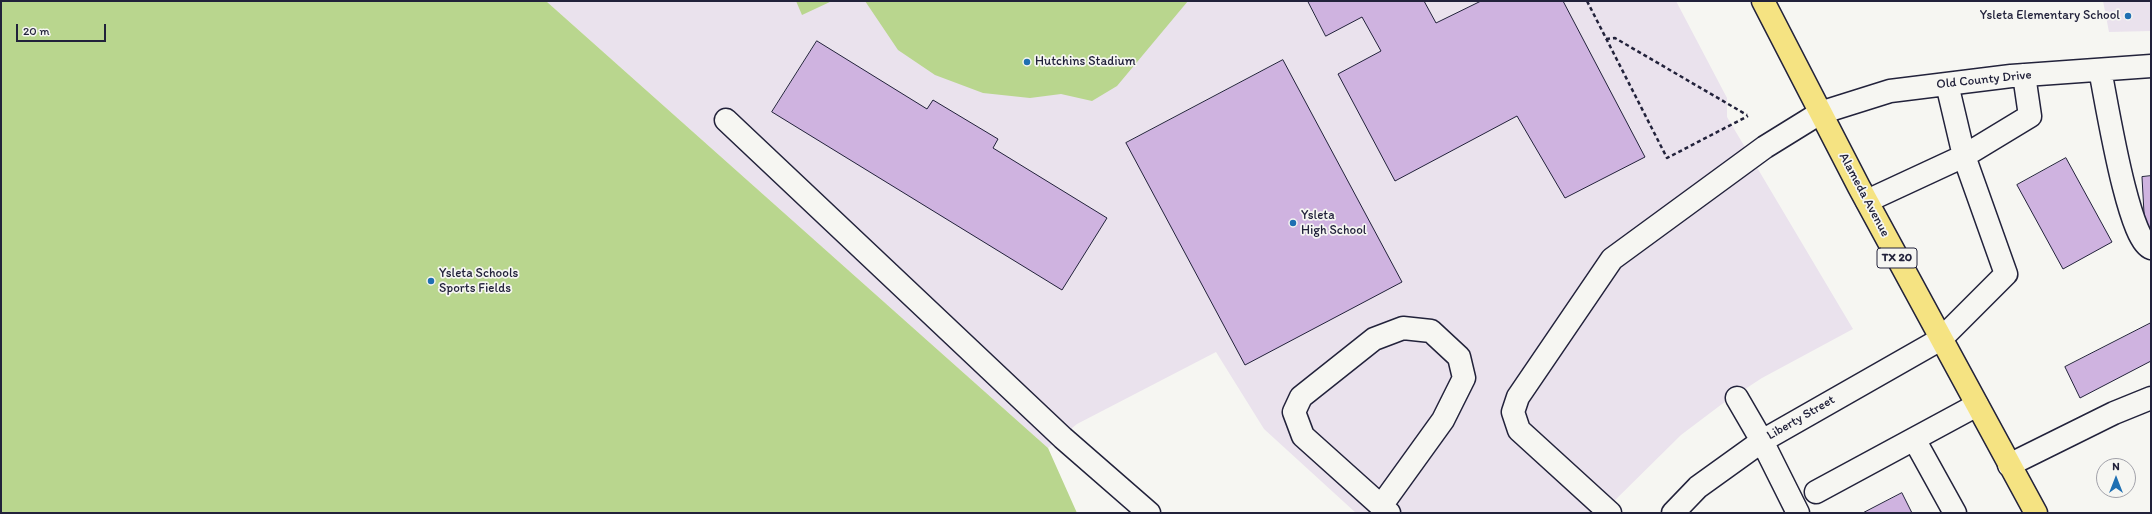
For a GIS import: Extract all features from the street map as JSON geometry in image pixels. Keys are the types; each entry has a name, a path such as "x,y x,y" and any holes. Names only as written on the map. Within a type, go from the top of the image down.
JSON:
{"main road":[{"name":"Alameda Avenue","path":"1763,1 1820,113 2036,513"}],"street":[{"name":"Old County Drive","path":"1610,513 1519,430 1513,412 1518,398 1612,259 1765,147 1820,113 1890,91 2024,74 2151,66"},
{"path":"2100,70 2128,205 2139,236 2147,247 2151,248"},
{"path":"1867,201 1964,156 2030,116 2024,74"},
{"path":"1947,84 1964,156"},
{"path":"726,120 1057,432 1150,513"},
{"name":"Liberty Street","path":"1673,513 1698,487 1762,440 1941,339 2006,274 1964,156"},
{"path":"1403,328 1431,331 1459,357 1464,378 1443,420 1385,510 1303,436 1294,412 1301,397 1374,339 1403,328"},
{"path":"1738,398 1762,440 1798,513"},
{"path":"2009,465 2114,412 2151,398"},
{"path":"1816,492 1977,405"},
{"path":"1914,439 1955,513"}],"path":[{"path":"1587,1 1667,158 1748,116 1615,38 1606,38"}],"shaded area":[{"name":"Ysleta High School","path":"546,1 1676,1 1727,98 1727,117 1853,329 1762,378 1722,404 1681,435 1602,513 1356,513 1264,429 1216,352 1077,424 1048,448"},
{"name":"Ysleta Elementary School","path":"2103,1 2151,1 2151,31 2109,32"}],"green space":[{"name":"Ysleta Schools Sports Fields","path":"1,1 546,1 1048,448 1077,513 1,513"},
{"path":"796,1 832,1 802,15"},
{"name":"Hutchins Stadium","path":"865,1 1188,1 1117,86 1092,101 1061,94 1030,98 983,93 935,75 898,50"}],"building":[{"path":"1308,1 1424,1 1436,23 1481,1 1563,1 1645,157 1565,198 1517,116 1395,181 1338,74 1381,51 1362,17 1326,36"},
{"path":"817,41 927,109 933,100 998,139 993,148 1107,218 1062,290 772,112"},
{"path":"1283,60 1402,282 1245,365 1126,143"},
{"path":"2066,158 2112,242 2063,269 2017,185"},
{"path":"2151,176 2151,231 2145,231 2142,177"},
{"path":"2151,323 2151,361 2080,398 2065,367"},
{"path":"1902,493 1912,513 1863,513"}],"place":[{"name":"Ysleta Elementary School","path":"2128,16"},
{"name":"Hutchins Stadium","path":"1027,62"},
{"name":"Ysleta High School","path":"1293,223"},
{"name":"Ysleta Schools Sports Fields","path":"431,281"}]}
